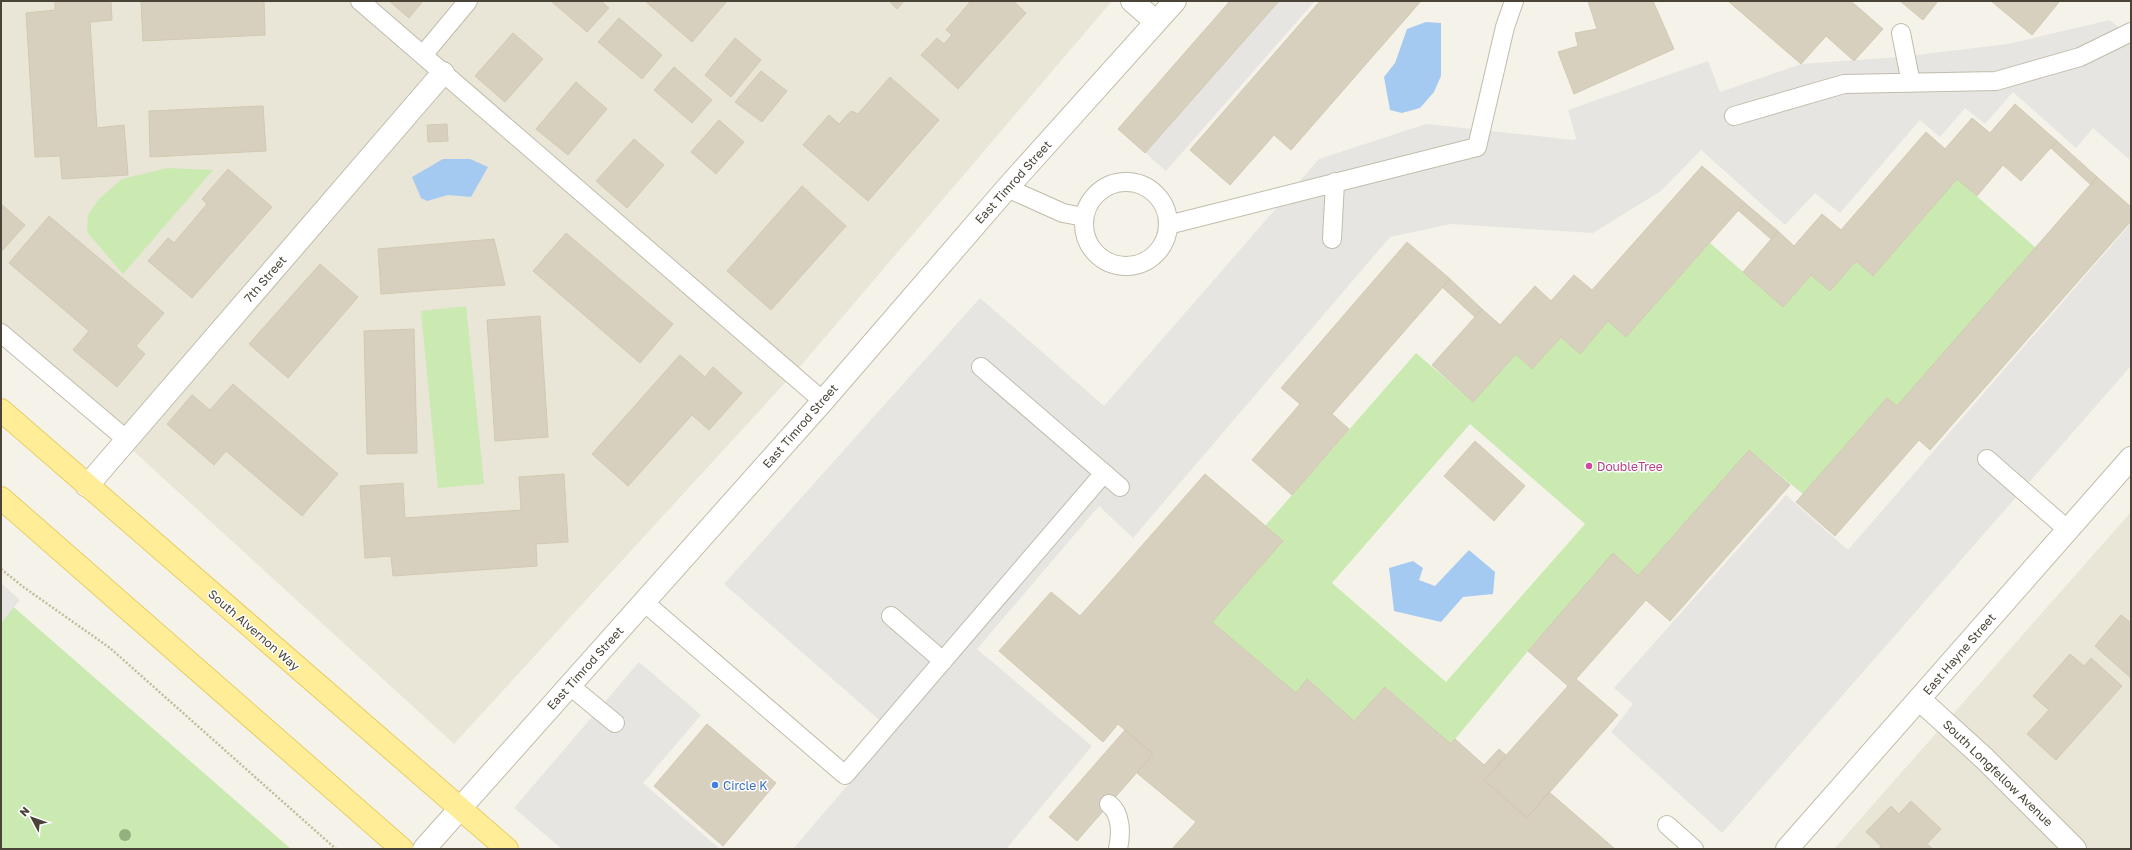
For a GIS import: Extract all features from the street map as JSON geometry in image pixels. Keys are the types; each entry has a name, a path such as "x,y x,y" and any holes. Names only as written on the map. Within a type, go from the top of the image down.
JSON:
{"main road":[{"name":"South Alvernon Way","path":"1,410 507,849"},
{"path":"1,498 402,849"}],"street":[{"path":"1132,1 1156,22"},
{"name":"East Timrod Street","path":"424,849 823,401 1006,188 1175,1"},
{"name":"7th Street","path":"87,486 443,73"},
{"name":"East Hayne Street","path":"1788,849 2131,458"},
{"name":"South Longfellow Avenue","path":"1919,699 1985,759 2076,849"}],"lane":[{"path":"360,1 823,401"},
{"path":"423,55 468,1"},
{"path":"1168,225 1477,146 1505,27 1514,1"},
{"path":"1734,116 1844,84 1996,81 2080,57 2131,32"},
{"path":"1901,33 1911,83"},
{"path":"1332,239 1335,182"},
{"path":"1133,183 1151,190 1162,203 1168,225 1164,243 1158,252 1146,261 1135,266 1114,265 1100,257 1087,241 1084,217 1090,204 1101,190 1117,184 1133,183"},
{"path":"1006,188 1063,213 1084,217"},
{"path":"1,333 127,440"},
{"path":"981,367 1120,487"},
{"path":"1987,459 2068,530"},
{"path":"644,602 845,775 1104,473"},
{"path":"891,616 943,661"},
{"path":"569,685 615,723"},
{"path":"1109,804 1114,807 1119,823 1120,838 1118,849"},
{"path":"1667,825 1694,849"}],"path":[{"path":"1,569 22,586 110,648 336,849"}],"shaded area":[{"path":"1,1 1112,1 804,362 454,744 1,330"},
{"path":"1230,1 1315,1 1166,171 1118,129"},
{"path":"2110,20 2131,38 2131,161 2093,128 2076,148 2013,92 1985,124 1965,108 1940,137 1920,120 1840,213 1815,193 1785,225 1701,150 1661,191 1593,233 1451,224 1390,237 1133,538 1099,506 977,649 1092,746 1006,849 793,849 893,732 724,584 980,298 1104,406 1319,159 1426,124 1574,140 1576,138 1568,110 1708,61 1720,92 1801,64 1899,57 2008,44"},
{"path":"2131,223 2131,366 1722,833 1611,732 1633,704 1614,688 1786,495 1848,550"},
{"path":"2131,512 2131,849 1834,849"},
{"path":"1,583 20,600 1,623"},
{"path":"639,662 701,715 643,783 720,849 562,849 514,808"}],"green space":[{"path":"167,168 213,170 123,274 87,232 88,215 99,199 122,179"},
{"path":"1957,179 2036,248 1897,406 1887,398 1803,494 1749,450 1638,576 1613,554 1528,651 1451,744 1386,687 1354,721 1308,680 1296,693 1212,622 1283,541 1265,526 1416,353 1473,402 1516,354 1532,369 1561,337 1580,354 1608,321 1626,337 1710,243 1783,307 1811,275 1830,291 1856,261 1873,276","holes":["1470,424 1585,524 1446,682 1332,583"]},
{"path":"466,306 484,484 438,488 421,311"},
{"path":"1,596 291,849 1,849"}],"water":[{"path":"1426,22 1441,23 1441,76 1434,92 1420,108 1402,113 1390,110 1384,77 1395,63 1407,29"},
{"path":"443,159 470,159 488,167 471,197 448,195 427,201 421,198 412,177"},
{"path":"1469,550 1495,572 1493,594 1463,597 1441,622 1394,611 1389,568 1413,561 1423,568 1419,580 1435,586"}],"building":[{"path":"55,1 111,1 112,20 90,22 97,128 124,125 128,175 62,179 60,156 35,157 26,13 55,10"},
{"path":"141,1 264,1 265,35 143,41"},
{"path":"389,1 423,1 409,18"},
{"path":"551,1 601,1 609,8 587,32"},
{"path":"645,1 727,1 692,42"},
{"path":"889,1 904,1 897,9"},
{"path":"971,1 1013,1 1026,13 958,89 921,55 937,38 944,44 952,35 946,30"},
{"path":"1230,1 1279,1 1145,153 1118,129"},
{"path":"1320,1 1421,1 1291,150 1274,135 1230,185 1190,150"},
{"path":"1588,1 1653,1 1674,49 1574,94 1558,52 1578,46 1575,33 1597,29"},
{"path":"1728,1 1851,1 1883,29 1854,61 1826,36 1801,64"},
{"path":"1900,1 1938,1 1923,20"},
{"path":"1991,1 2060,1 2032,35"},
{"path":"619,18 662,55 642,79 598,42"},
{"path":"513,33 543,59 505,102 475,76"},
{"path":"735,38 761,60 731,97 705,75"},
{"path":"674,67 712,100 692,123 654,90"},
{"path":"761,71 787,91 762,122 735,102"},
{"path":"890,77 939,120 868,201 803,145 829,115 839,124 851,111 858,114"},
{"path":"576,82 607,109 568,155 536,129"},
{"path":"2015,104 2057,141 2021,181 2003,165 1977,196 1957,179 1873,276 1856,261 1830,291 1811,275 1783,307 1743,272 1778,231 1794,246 1822,214 1841,230 1926,132 1945,149 1972,118 1990,133"},
{"path":"263,106 266,151 150,157 149,111"},
{"path":"719,120 744,142 716,174 691,152"},
{"path":"447,124 448,141 428,142 427,125"},
{"path":"634,139 664,165 627,208 596,181"},
{"path":"2057,141 2097,177 2091,185 2051,148"},
{"path":"1702,166 1745,203 1626,337 1608,321 1580,354 1561,337 1532,369 1516,354 1473,402 1432,365 1482,309 1500,325 1535,286 1551,301 1574,275 1592,290"},
{"path":"228,169 272,207 192,298 148,261 168,238 174,243 207,204 202,199"},
{"path":"2097,177 2131,207 2131,221 1930,450 1919,440 1835,536 1796,502 1887,398 1897,406"},
{"path":"802,186 846,226 771,310 727,271"},
{"path":"1745,203 1778,231 1771,239 1739,211"},
{"path":"1,204 25,225 1,252"},
{"path":"49,216 164,313 136,346 145,354 117,387 73,350 89,331 9,263"},
{"path":"566,233 673,324 640,363 533,271"},
{"path":"494,239 505,285 381,294 378,249"},
{"path":"1407,242 1450,279 1332,414 1349,429 1292,495 1252,460 1300,404 1281,388"},
{"path":"320,264 358,297 288,378 249,344"},
{"path":"1450,279 1482,309 1475,317 1442,287"},
{"path":"540,316 548,437 495,441 487,320"},
{"path":"414,329 417,453 367,454 364,331"},
{"path":"680,355 705,377 713,367 742,393 709,430 692,415 628,486 592,454"},
{"path":"233,384 338,474 302,516 226,451 214,465 167,424 192,395 210,410"},
{"path":"1475,441 1525,486 1494,521 1444,476"},
{"path":"1749,450 1790,485 1670,621 1646,600 1576,679 1618,715 1527,818 1484,780 1568,686 1528,651 1613,553 1638,576"},
{"path":"564,474 568,542 536,544 537,566 393,576 391,556 365,558 360,486 403,483 405,518 521,510 519,477"},
{"path":"1205,474 1283,541 1212,622 1296,693 1307,679 1354,721 1385,687 1451,744 1455,739 1484,765 1499,749 1507,756 1484,780 1527,818 1549,792 1615,849 1172,849 1196,822 1137,773 1153,754 1118,724 1103,742 999,651 1051,592 1080,616"},
{"path":"2121,615 2131,623 2131,678 2095,646"},
{"path":"2070,654 2084,666 2091,658 2122,686 2056,760 2027,734 2049,710 2033,696"},
{"name":"Circle K","path":"707,724 776,783 723,846 654,786"},
{"path":"1125,730 1153,754 1077,841 1049,817"},
{"path":"1911,801 1941,829 1927,844 1933,849 1879,849 1881,846 1866,832 1891,806 1899,814"}],"place":[{"name":"DoubleTree","path":"1589,466"},
{"name":"Circle K","path":"715,785"}]}
